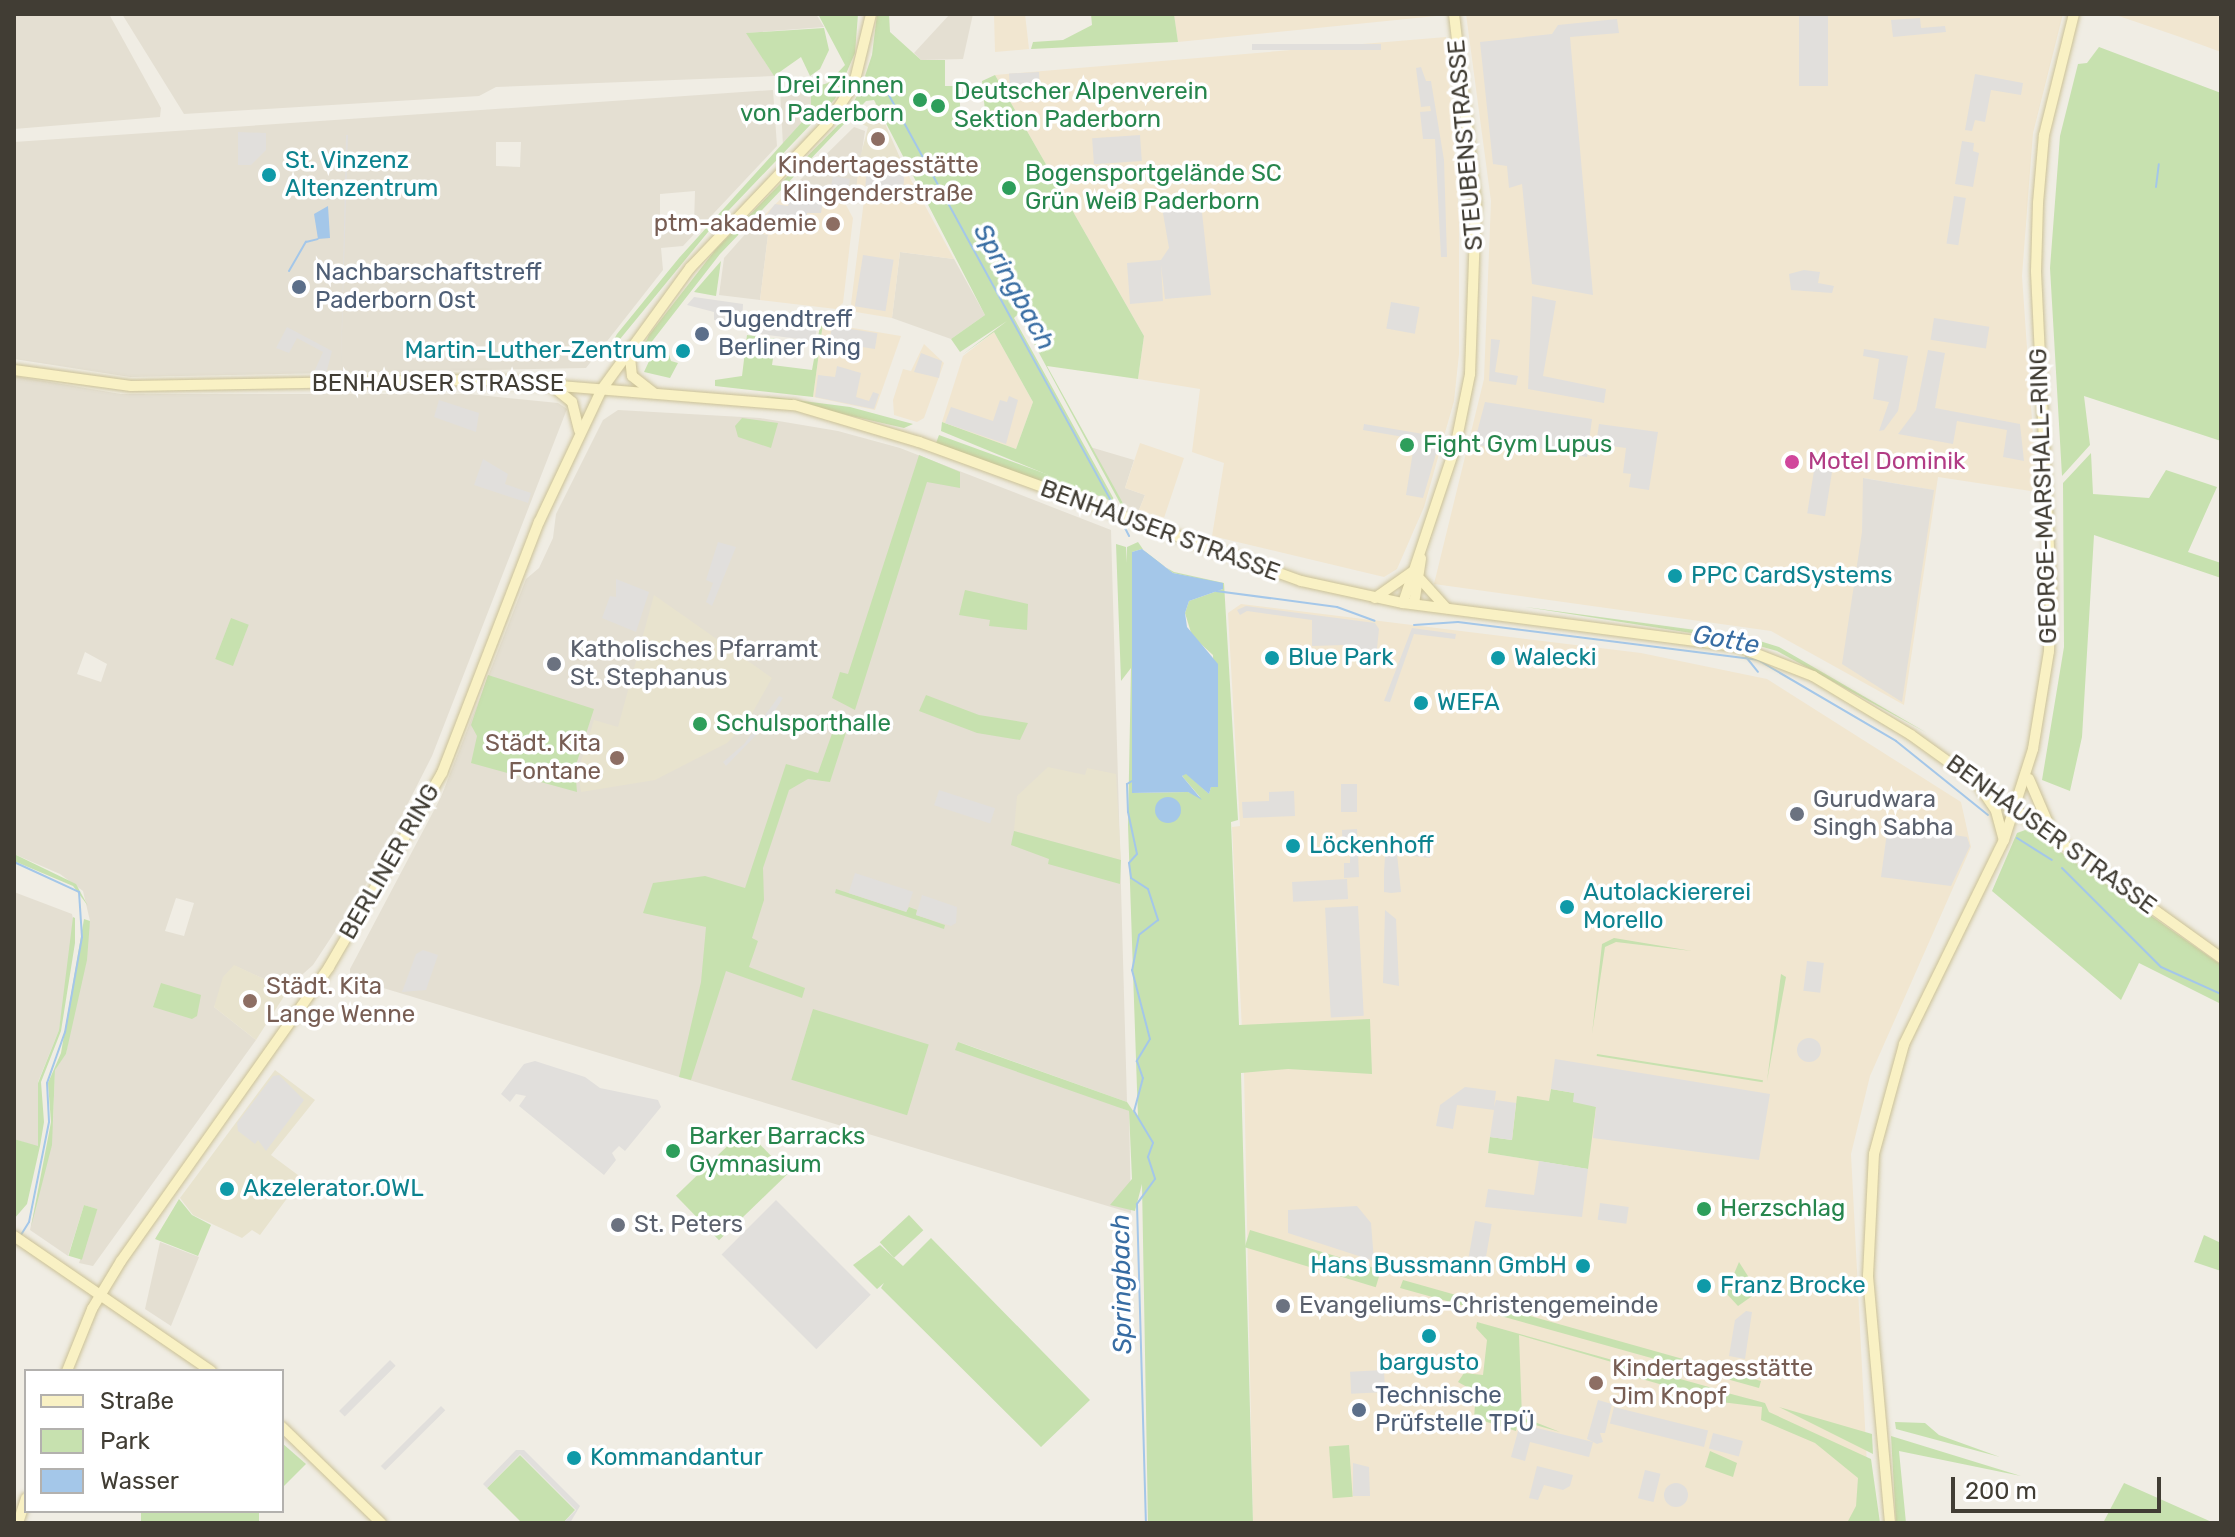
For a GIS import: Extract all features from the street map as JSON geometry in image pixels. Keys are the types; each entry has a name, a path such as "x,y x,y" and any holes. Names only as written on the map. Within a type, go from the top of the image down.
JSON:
{"main road":[{"name":"BERLINER RING","path":"68,1369 101,1294 159,1202 329,967 442,773 579,432 602,389 629,346 690,268 828,123 854,84 871,14"},
{"name":"STEUBENSTRASSE","path":"1409,603 1413,570 1421,558 1455,448 1470,374 1476,204 1454,14"},
{"name":"GEORGE-MARSHALL-RING","path":"1890,1523 1868,1243 1882,1116 1904,1044 2004,840 2028,775 2049,651 2051,590 2036,271 2038,203 2044,135 2074,14"},
{"path":"629,346 632,376 655,394"},
{"name":"BENHAUSER STRASSE","path":"14,370 131,386 447,380 550,384 794,405 879,429 1275,573 1375,598 1736,646 1776,658 1874,712 2017,809 2221,958"},
{"path":"550,384 572,402 579,432"},
{"name":"STEUBENSTRASSE","path":"1409,603 1421,580 1421,558"},
{"path":"1375,598 1413,570"},
{"path":"1421,580 1446,608"},
{"path":"2028,775 2035,803 2057,838"},
{"path":"1974,779 1996,811 2004,840"},
{"path":"18,1238 208,1369"},
{"path":"284,1429 381,1523"}],"shaded area":[{"path":"14,14 109,14 161,108 160,117 14,129"},
{"path":"122,14 816,14 824,27 747,33 774,76 496,87 479,96 184,114"},
{"path":"950,14 973,14 963,59 921,60 914,53"},
{"path":"994,14 1025,14 1029,49 995,52"},
{"path":"1174,14 1436,14 1436,16 1178,42"},
{"path":"1466,14 2063,14 2033,133 2022,276 2037,492 1938,477 1904,705 1771,631 1434,584 1484,379 1491,201","holes":["1864,478 1933,490 1862,532"]},
{"path":"1799,14 1828,14 1828,86 1799,86"},
{"path":"2113,14 2221,14 2221,52 2180,37"},
{"path":"1920,18 1921,28 1945,26 1946,32 1893,37 1891,20"},
{"path":"1617,19 1619,33 1570,37 1593,295 1532,284 1522,184 1509,188 1507,166 1493,164 1480,42 1552,34 1558,25"},
{"path":"1446,37 1459,213 1459,354 1454,401 1424,507 1397,569 1384,577 1212,536 1224,463 1192,452 1200,389 1138,379 1144,336 995,75"},
{"path":"1252,44 1381,44 1381,50 1252,50"},
{"path":"1421,67 1426,81 1431,81 1444,160 1447,257 1441,257 1435,139 1423,139 1420,112 1431,111 1430,106 1421,107 1416,68"},
{"path":"1039,72 1040,89 1010,91 1009,74"},
{"path":"1975,74 2023,83 2021,95 1991,90 1985,122 1975,120 1972,131 1965,130"},
{"path":"811,88 811,112 783,146 780,89"},
{"path":"773,90 777,146 683,246 661,248 663,270 586,368 130,377 14,359 14,142","holes":["496,142 521,142 520,167 496,166","695,191 694,224 660,226 660,194"]},
{"name":"Kindertagesstätte Klingenderstraße","path":"876,103 904,167 859,162 868,127 860,123"},
{"path":"854,127 865,131 856,191 797,183"},
{"path":"238,132 266,133 266,150 251,165 238,165"},
{"path":"346,135 348,135 341,365"},
{"path":"1140,135 1142,161 1094,164 1092,138"},
{"path":"1962,141 1974,143 1973,151 1979,153 1973,187 1955,184"},
{"path":"859,162 904,167 954,259 900,252 892,318 856,312 851,304 865,192 856,191"},
{"path":"867,164 905,168 903,190 865,192"},
{"path":"833,176 850,179 845,204 823,202 821,213 807,213 805,225 763,220 775,204 788,206 790,195 802,190 803,184 846,189 831,186"},
{"path":"797,183 847,190 846,205 853,218 843,303 836,309 760,300 768,235 748,231"},
{"path":"1200,194 1211,295 1165,299 1161,265 1163,301 1130,304 1127,263 1161,260 1169,248 1160,196"},
{"path":"1954,196 1966,198 1958,245 1946,243"},
{"path":"748,231 768,235 760,300 719,295 724,258"},
{"path":"900,252 954,259 985,315 951,339 892,318"},
{"path":"863,255 894,260 885,311 855,306"},
{"path":"1804,270 1820,272 1818,283 1834,286 1832,293 1791,290 1789,274"},
{"path":"1532,296 1556,301 1543,376 1606,389 1604,403 1528,389"},
{"path":"694,297 743,304 742,324 714,320 714,312 687,305"},
{"path":"1391,302 1420,307 1415,334 1386,329"},
{"path":"1934,318 1989,327 1986,348 1931,340"},
{"path":"770,319 817,326 815,341 752,333 754,323 769,325"},
{"path":"823,323 901,336 875,410 813,397"},
{"path":"832,326 877,333 875,349 829,342"},
{"path":"287,327 332,351 326,374 314,372 323,352 297,338 289,353 276,348"},
{"path":"994,332 1033,402 1016,449 942,422 963,356"},
{"path":"1491,339 1500,340 1495,372 1518,376 1516,385 1489,381"},
{"path":"924,344 944,363 924,418 917,422 894,415 893,400 903,369 911,371"},
{"path":"1864,349 1908,356 1898,411 1884,430 1879,431 1889,402 1873,399 1879,359 1863,356"},
{"path":"1928,350 1945,353 1935,408 2020,424 2024,461 2003,457 2007,430 1957,421 1953,444 1898,434 1916,410"},
{"path":"921,353 942,361 939,378 914,372"},
{"path":"837,366 861,373 856,397 869,401 873,392 879,394 874,409 815,397 818,375 835,377"},
{"path":"14,376 121,394 469,394 558,403 567,409 432,756 370,878 313,965 286,989 235,966 214,1007 256,1040 93,1266 79,1263 97,1209 84,1205 68,1256 30,1230 53,1122 55,1069 66,1054 90,921 83,891 60,874 14,854","holes":["85,652 107,664 101,682 77,674","176,898 194,903 184,936 165,931"]},
{"path":"1009,396 1018,400 1006,444 945,423 951,407 993,421 1000,400 1007,402"},
{"path":"439,400 479,413 476,432 434,417"},
{"path":"1485,402 1592,419 1587,457 1526,446 1523,455 1474,444"},
{"path":"618,410 760,418 838,431 900,448 1111,530 1127,1102 959,1042 1129,1111 1131,1213 350,978 350,969 441,797 526,579 539,568 553,538 556,514 603,420"},
{"path":"1364,424 1441,437 1423,498 1406,495 1415,439 1363,430"},
{"path":"1599,424 1658,432 1649,490 1629,487 1631,474 1623,473 1626,448 1596,444"},
{"path":"1140,443 1184,458 1164,518 1139,510 1145,495 1125,488"},
{"path":"1090,447 1134,460 1125,488 1145,495 1139,510 1124,505"},
{"path":"1816,458 1834,461 1825,516 1807,513"},
{"path":"483,459 508,474 505,484 531,493 528,503 474,485"},
{"path":"1863,478 1934,490 1902,702 1842,664 1862,532"},
{"path":"718,542 736,547 712,606 706,602 713,583 706,580"},
{"path":"616,579 649,592 636,632 602,618 610,596 616,597"},
{"path":"654,595 772,678 746,724 727,743 655,780 581,792 578,771 594,720 618,727"},
{"path":"1241,604 1641,653 1767,679 1961,802 1971,847 1870,1076 1851,1154 1870,1523 1253,1523 1244,1071 1232,827 1240,826 1228,613","holes":["1551,1089 1588,1169 1488,1153 1490,1137 1512,1140 1549,1101"]},
{"path":"1246,606 1375,623 1379,629 1376,658 1358,661 1346,655 1345,645 1312,646 1312,620 1247,611 1240,615 1237,610"},
{"path":"1412,628 1456,634 1455,639 1414,634 1390,702 1384,701"},
{"path":"779,696 783,698 765,726 726,766 723,762 744,744"},
{"path":"1048,767 1085,775 1087,768 1116,774 1121,860 1014,831 1017,796"},
{"path":"1341,784 1357,784 1357,812 1341,812"},
{"path":"939,790 995,808 990,823 934,805"},
{"path":"1294,791 1295,816 1243,818 1242,802 1269,801 1269,792"},
{"path":"1888,825 1967,837 1970,846 1951,886 1881,877"},
{"path":"1357,829 1359,877 1344,878 1344,863 1350,863 1350,852 1343,852 1342,830"},
{"path":"1393,838 1432,843 1430,858 1397,854 1401,892 1391,893 1384,892 1384,872 1386,842"},
{"path":"855,873 913,892 907,912 849,893"},
{"path":"1347,879 1348,899 1293,902 1292,882"},
{"path":"14,892 72,914 75,927 59,1030 38,1082 38,1147 14,1139"},
{"path":"922,895 957,907 956,923 951,926 916,915"},
{"path":"1358,906 1364,1016 1331,1018 1325,908"},
{"path":"1385,910 1396,919 1399,986 1383,983"},
{"path":"423,950 438,955 426,990 402,992 416,954"},
{"path":"1807,961 1824,963 1820,993 1803,991"},
{"name":"Städt. Kita Lange Wenne","path":"234,965 288,990 256,1040 214,1007 223,977"},
{"path":"1809,1038 1817,1042 1821,1050 1817,1058 1809,1062 1801,1058 1797,1050 1801,1042"},
{"path":"1555,1059 1770,1094 1759,1160 1593,1138 1596,1107 1573,1102 1574,1093 1551,1089"},
{"path":"535,1061 585,1077 600,1088 658,1100 661,1107 625,1151 619,1146 612,1153 616,1160 604,1175 519,1106 526,1096 516,1094 510,1102 501,1094 524,1064"},
{"path":"275,1070 315,1100 271,1155 302,1178 260,1235 252,1230 242,1238 193,1215 180,1198"},
{"path":"279,1075 304,1100 266,1151 258,1140 255,1144 238,1131 237,1123 273,1076"},
{"path":"1465,1087 1496,1091 1494,1107 1496,1100 1516,1103 1512,1140 1490,1137 1494,1110 1457,1105 1453,1129 1436,1126 1440,1105"},
{"path":"1539,1161 1588,1169 1582,1217 1485,1207 1488,1189 1534,1195"},
{"path":"776,1200 871,1295 816,1349 722,1254"},
{"path":"1600,1203 1629,1207 1626,1224 1598,1220"},
{"path":"1357,1206 1371,1223 1374,1261 1288,1233 1288,1210"},
{"path":"1475,1221 1492,1224 1485,1259 1469,1256"},
{"path":"160,1242 199,1257 171,1326 145,1309"},
{"path":"1746,1311 1752,1312 1745,1359 1729,1356 1735,1320"},
{"path":"390,1360 396,1366 345,1417 339,1411"},
{"path":"1384,1370 1385,1392 1351,1394 1350,1372"},
{"path":"1598,1400 1612,1404 1605,1433 1600,1433 1603,1442 1597,1444 1587,1439"},
{"path":"441,1406 445,1410 385,1470 381,1466"},
{"path":"1614,1407 1708,1430 1704,1447 1610,1423"},
{"path":"1525,1425 1593,1442 1589,1457 1530,1442 1525,1461 1511,1457 1518,1431"},
{"path":"1713,1433 1743,1441 1739,1456 1709,1448"},
{"path":"516,1450 524,1450 580,1506 570,1523 563,1523 576,1510 520,1454 487,1488 483,1484"},
{"path":"1353,1463 1369,1467 1370,1496 1353,1496"},
{"path":"1537,1466 1573,1475 1570,1486 1563,1490 1544,1485 1538,1500 1529,1498"},
{"path":"1645,1470 1661,1474 1654,1502 1638,1498"},
{"path":"1676,1483 1684,1487 1688,1495 1684,1503 1676,1507 1668,1503 1664,1495 1668,1487"}],"green space":[{"path":"818,14 858,14 855,53 835,99 708,232 602,361 617,334 679,258 811,112 811,88 828,83 845,65"},
{"path":"877,14 889,14 890,32 921,60 945,60 945,86 959,86 961,123 986,121 982,81 995,75 1144,336 1138,379 1047,366 1124,505 1121,505 1018,314 1014,318 1116,503 941,431 942,422 1016,449 1033,402 994,332 962,355 1007,321 960,352 951,339 985,315 874,100 866,101 720,254 636,362 649,335 716,249 842,121 860,91 872,55"},
{"path":"1091,14 1174,14 1178,42 1031,49 1033,42 1063,40 1092,25"},
{"path":"824,28 829,50 820,69 810,76 801,57 774,76 746,33"},
{"path":"2099,47 2221,93 2221,441 2084,396 2090,445 2062,476 2050,268 2060,136 2078,64 2087,63"},
{"path":"721,261 716,296 694,292 707,277"},
{"path":"769,316 823,323 813,397 715,386 715,380 742,376 747,335 776,339 772,365 812,370 820,326 771,319 767,323"},
{"path":"657,344 666,345 671,361 678,363 670,378 644,372"},
{"path":"764,396 850,407 913,424 904,428"},
{"path":"742,418 778,423 771,448 738,437 735,426"},
{"path":"939,435 1085,488 1081,498 935,445"},
{"path":"2091,453 2093,494 2149,498 2166,470 2217,487 2188,552 2221,563 2221,578 2094,535 2082,737 2070,791 2042,780 2064,647 2063,483"},
{"path":"919,455 960,472 960,488 927,482 855,710 832,698 840,672 848,674"},
{"path":"1138,542 1144,550 1132,552 1132,793 1188,792 1200,797 1182,776 1186,773 1209,794 1211,787 1217,787 1213,655 1192,636 1185,613 1189,601 1223,589 1223,584 1173,573 1166,567 1174,572 1224,583 1238,820 1231,822 1239,1025 1370,1019 1372,1074 1288,1069 1241,1073 1253,1523 1148,1523 1142,1184 1135,1211 1110,1205 1132,1179 1129,1111 955,1050 958,1042 1127,1102 1138,1118 1128,825 1131,668 1121,681 1116,544 1126,547 1127,563 1127,547"},
{"path":"965,590 1028,604 1027,630 989,626 990,620 959,615"},
{"path":"1519,606 1747,637 1779,647 1927,733 1777,651 1742,641"},
{"path":"231,618 249,625 233,666 215,659"},
{"path":"488,675 594,709 575,768 577,792 471,763 477,736 471,725"},
{"path":"926,695 979,715 1028,723 1020,740 977,733 919,711"},
{"path":"839,714 850,720 830,782 808,779 789,790 763,868 764,900 752,938 758,941 749,967 805,988 802,998 726,971 691,1080 679,1077 701,982 706,927 643,913 653,883 705,876 745,888 786,764 818,773"},
{"path":"2028,829 2221,965 2221,1004 2139,963 2121,1000 1992,891 2017,833"},
{"path":"1014,831 1121,860 1120,884 1048,864 1049,859 1011,845"},
{"path":"14,854 76,884 88,906 73,886 14,861"},
{"path":"836,889 906,912 909,907 917,910 916,915 945,925 944,929 835,893"},
{"path":"73,917 75,943 61,1031 41,1082 44,1122 40,1146 27,1204 14,1219 14,1139 38,1146 38,1083 59,1030"},
{"path":"84,919 90,921 87,960 66,1054 55,1070 52,1145 31,1227 51,1122 48,1083 61,1053"},
{"path":"1614,938 1692,951 1616,942 1605,947 1592,1034 1602,944"},
{"path":"1781,974 1786,977 1767,1081"},
{"path":"161,983 201,995 197,1016 192,1019 153,1007"},
{"path":"813,1009 929,1044 907,1115 791,1080"},
{"path":"1597,1054 1763,1080 1763,1082"},
{"path":"1551,1089 1574,1093 1596,1107 1588,1169 1488,1153 1490,1137 1512,1140 1517,1096 1549,1101"},
{"path":"745,1129 788,1174 719,1240 676,1196"},
{"path":"179,1199 192,1215 211,1225 198,1256 155,1239"},
{"path":"84,1205 97,1209 82,1260 69,1256"},
{"path":"909,1215 923,1230 894,1258 880,1242"},
{"path":"1250,1230 1381,1270 1376,1287 1245,1247"},
{"path":"2204,1235 2221,1243 2221,1271 2194,1262"},
{"path":"931,1238 1090,1400 1041,1447 881,1288 884,1283 877,1289 853,1265 880,1245 903,1266"},
{"path":"1739,1262 1758,1292 1738,1306 1726,1293"},
{"path":"1403,1280 1761,1381 1759,1388 1400,1288"},
{"path":"1477,1322 1716,1389 1715,1400 1621,1373 1622,1365 1519,1335 1522,1417 1560,1432 1518,1420 1516,1431 1474,1418 1476,1392 1458,1382 1464,1373 1483,1375 1487,1340 1476,1328"},
{"path":"1720,1391 1765,1403 1769,1412 1871,1459 1880,1523 1847,1523 1856,1506 1858,1478 1815,1443 1761,1420 1762,1407 1721,1402"},
{"path":"1779,1407 1872,1434 1873,1454"},
{"path":"1895,1422 1925,1423 1939,1435 2000,1457 1896,1429"},
{"path":"1891,1436 2021,1476 1899,1451 1906,1523 1896,1523"},
{"path":"284,1445 306,1464 284,1486"},
{"path":"1349,1445 1353,1497 1333,1498 1329,1446"},
{"path":"1710,1451 1737,1463 1733,1477 1705,1467"},
{"path":"520,1455 575,1510 563,1523 522,1523 487,1488"},
{"path":"2124,1483 2214,1523 2103,1523"},
{"path":"141,1513 259,1513 259,1523 141,1523"}],"water":[{"path":"328,206 330,238 318,239 314,214"},
{"path":"1142,549 1173,573 1223,583 1223,589 1189,601 1185,613 1187,627 1218,664 1218,787 1211,787 1209,794 1186,774 1182,776 1202,800 1188,792 1132,793 1132,552"},
{"path":"1168,797 1177,801 1181,810 1177,819 1168,823 1159,819 1155,810 1159,801"}],"waterway":[{"name":"Springbach","path":"885,88 1112,503"},
{"path":"2156,187 2159,164"},
{"path":"289,271 306,242 318,239"},
{"name":"Springbach","path":"1125,528 1129,536"},
{"name":"Gotte","path":"1216,591 1337,607 1375,621"},
{"name":"Gotte","path":"1414,625 1458,622 1758,660 1896,741 1988,815"},
{"path":"1746,657 1758,672"},
{"name":"Springbach","path":"1132,781 1127,784 1128,812 1137,854 1129,863 1131,878 1148,889 1158,920 1139,935 1132,970 1150,1039 1137,1061 1143,1078 1134,1111 1153,1143 1148,1157 1155,1179 1137,1204 1146,1523"},
{"name":"Gotte","path":"2017,838 2052,860"},
{"path":"14,862 79,892 82,937 65,1032 47,1083 49,1122 29,1222 21,1235"},
{"name":"Gotte","path":"2062,868 2161,967 2221,994"}],"place":[{"name":"Drei Zinnen von Paderborn","path":"920,100"},
{"name":"Deutscher Alpenverein Sektion Paderborn","path":"938,106"},
{"name":"Kindertagesstätte Klingenderstraße","path":"878,139"},
{"name":"St. Vinzenz Altenzentrum","path":"269,175"},
{"name":"Bogensportgelände SC Grün Weiß Paderborn","path":"1009,188"},
{"name":"ptm-akademie","path":"833,224"},
{"name":"Nachbarschaftstreff Paderborn Ost","path":"299,287"},
{"name":"Jugendtreff Berliner Ring","path":"702,334"},
{"name":"Martin-Luther-Zentrum","path":"683,351"},
{"name":"Fight Gym Lupus","path":"1407,445"},
{"name":"Motel Dominik","path":"1792,462"},
{"name":"PPC CardSystems","path":"1675,576"},
{"name":"Blue Park","path":"1272,658"},
{"name":"Walecki","path":"1498,658"},
{"name":"Katholisches Pfarramt St. Stephanus","path":"554,664"},
{"name":"WEFA","path":"1421,703"},
{"name":"Schulsporthalle","path":"700,724"},
{"name":"Städt. Kita Fontane","path":"617,758"},
{"name":"Gurudwara Singh Sabha","path":"1797,814"},
{"name":"Löckenhoff","path":"1293,846"},
{"name":"Autolackiererei Morello","path":"1567,907"},
{"name":"Städt. Kita Lange Wenne","path":"250,1001"},
{"name":"Barker Barracks Gymnasium","path":"673,1151"},
{"name":"Akzelerator.OWL","path":"227,1189"},
{"name":"Herzschlag","path":"1704,1209"},
{"name":"St. Peters","path":"618,1225"},
{"name":"Hans Bussmann GmbH","path":"1583,1266"},
{"name":"Franz Brocke","path":"1704,1286"},
{"name":"Evangeliums-Christengemeinde","path":"1283,1306"},
{"name":"bargusto","path":"1429,1336"},
{"name":"Kindertagesstätte Jim Knopf","path":"1596,1383"},
{"name":"Technische Prüfstelle TPÜ","path":"1359,1410"},
{"name":"Kommandantur","path":"574,1458"}]}
